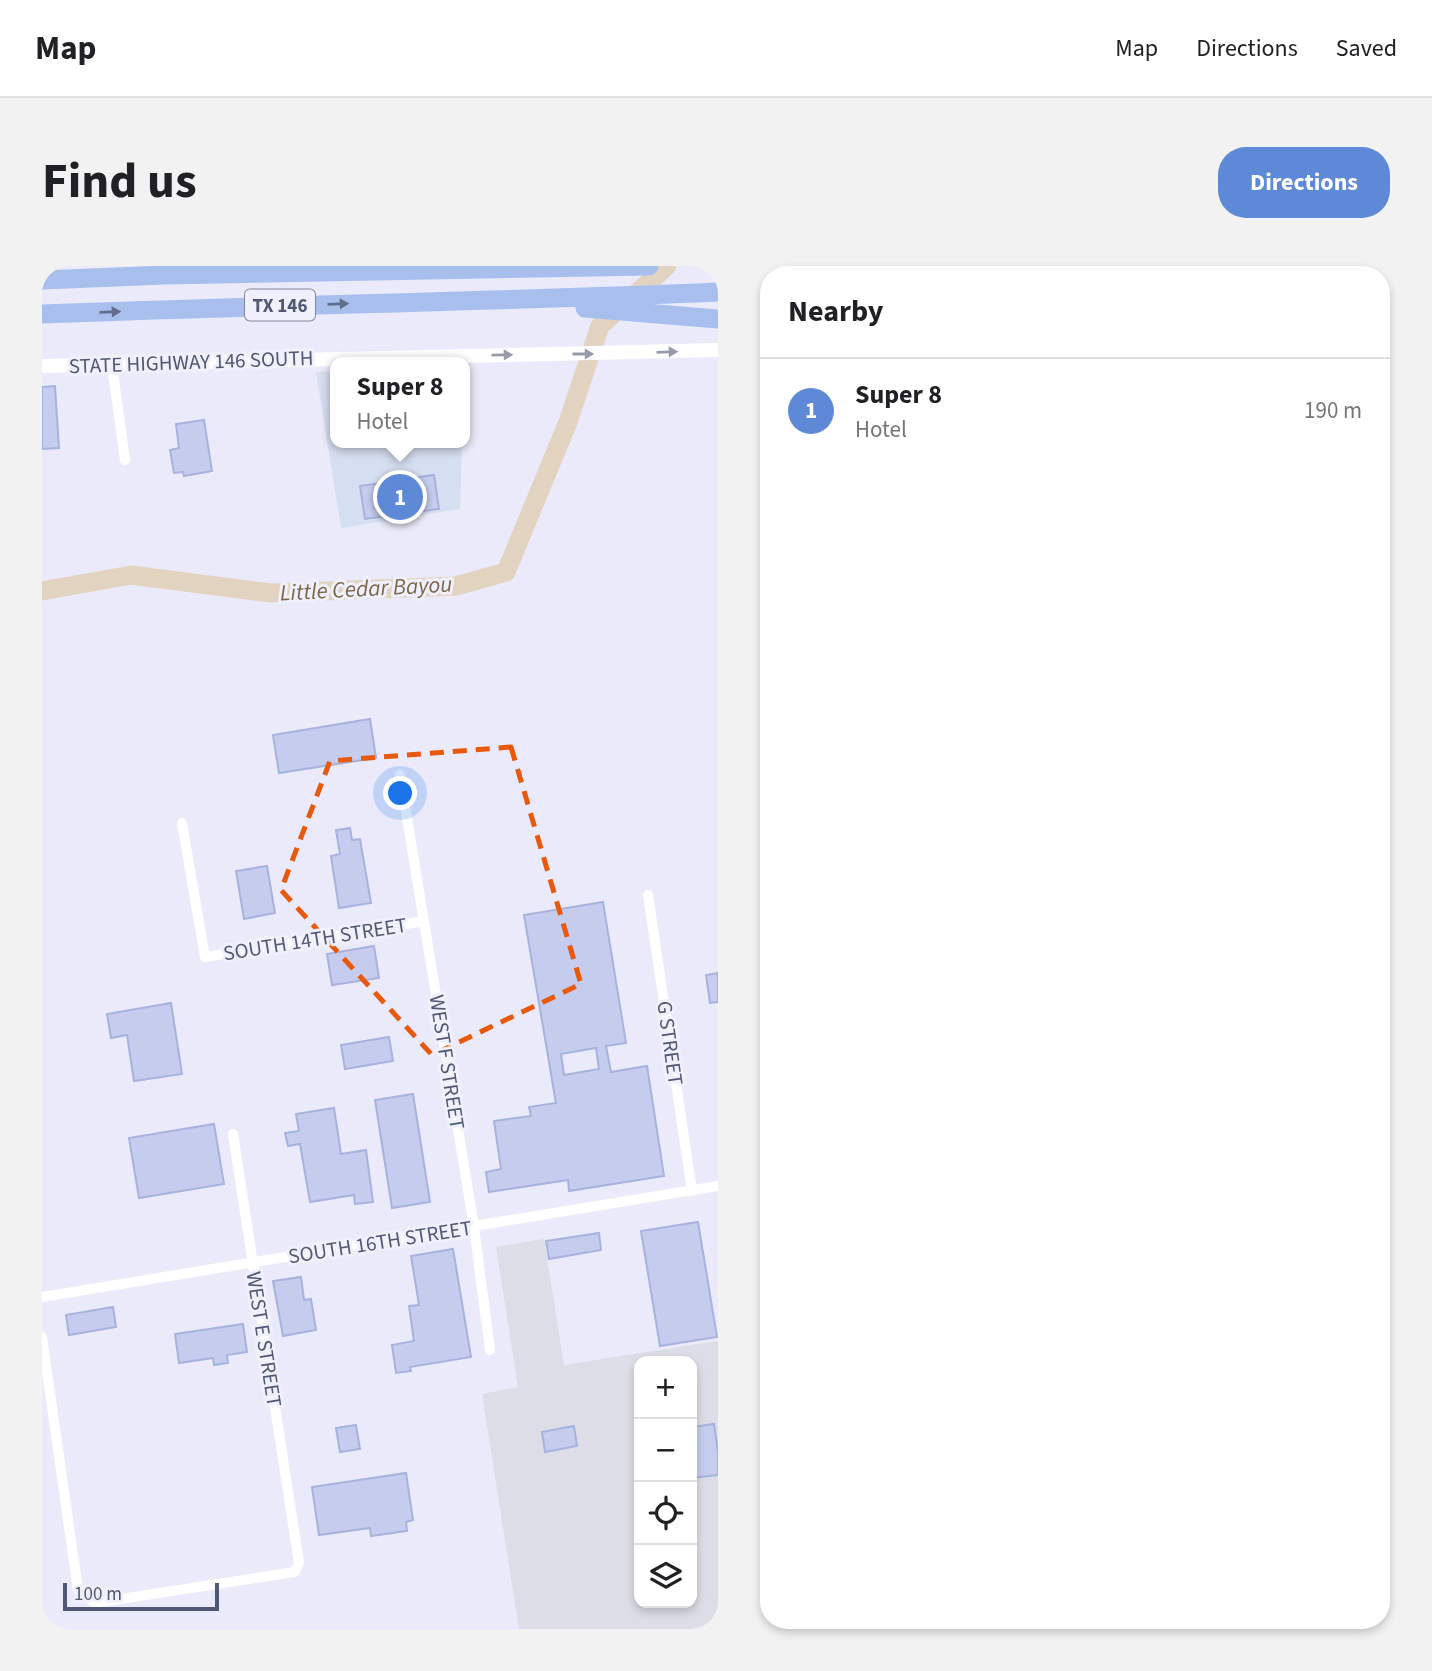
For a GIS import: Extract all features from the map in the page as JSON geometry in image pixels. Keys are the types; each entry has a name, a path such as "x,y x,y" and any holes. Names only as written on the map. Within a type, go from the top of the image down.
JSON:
{"highway":[{"path":"165,275 301,266"},
{"name":"TX 146","path":"42,280 165,275 649,266"},
{"path":"585,302 718,292"},
{"path":"585,302 718,319"},
{"name":"TX 146","path":"42,314 363,303 585,302"}],"main road":[{"name":"STATE HIGHWAY 146 SOUTH","path":"429,357 718,350"},
{"name":"STATE HIGHWAY 146 SOUTH","path":"42,366 330,359"}],"street":[{"path":"111,365 125,460"},
{"name":"WEST F STREET","path":"400,775 474,1227 490,1350"},
{"name":"SOUTH 14TH STREET","path":"182,823 205,957 425,920"},
{"name":"G STREET","path":"648,895 692,1191"},
{"name":"WEST E STREET","path":"42,1337 78,1590 95,1602 295,1572 299,1563 233,1134"},
{"name":"SOUTH 16TH STREET","path":"42,1297 718,1186"}],"highlighted area":[{"path":"511,747 581,984 432,1055 281,890 330,761"}],"shaded area":[{"path":"330,371 330,448 462,448 460,509 341,528 316,372"},
{"path":"544,1239 564,1365 718,1341 718,1629 519,1629 482,1394 518,1387 496,1247"}],"building":[{"path":"55,386 59,448 42,449 42,387"},
{"path":"204,420 212,471 184,476 183,472 174,473 170,450 179,448 176,424"},
{"path":"434,475 439,509 365,519 360,486"},
{"path":"370,719 376,758 279,773 273,735"},
{"path":"350,828 352,840 360,839 371,903 339,908 331,856 340,854 336,830"},
{"path":"267,866 275,913 244,919 236,871"},
{"path":"603,902 626,1043 606,1046 611,1072 647,1066 664,1176 569,1191 568,1180 489,1192 486,1172 501,1169 494,1121 531,1116 529,1107 556,1103 524,915","holes":["596,1048 599,1069 564,1075 561,1054"]},
{"path":"374,946 379,978 332,985 327,954"},
{"path":"718,973 718,1002 710,1003 706,975"},
{"path":"171,1003 182,1074 134,1081 127,1035 111,1038 107,1014"},
{"path":"389,1037 393,1061 345,1069 341,1045"},
{"path":"413,1094 430,1202 392,1208 375,1100"},
{"path":"334,1108 341,1154 366,1150 373,1202 355,1204 354,1195 310,1202 300,1144 288,1146 285,1133 299,1131 296,1114"},
{"path":"214,1124 224,1184 139,1198 129,1138"},
{"path":"698,1222 717,1337 660,1346 641,1231"},
{"path":"599,1233 601,1250 549,1259 546,1241"},
{"path":"453,1249 471,1357 410,1367 411,1371 396,1373 392,1345 414,1341 409,1306 419,1305 411,1256"},
{"path":"301,1277 304,1300 311,1299 316,1330 283,1336 273,1281"},
{"path":"113,1307 116,1327 69,1335 66,1315"},
{"path":"243,1324 247,1352 227,1355 228,1363 214,1365 213,1358 179,1363 175,1334"},
{"path":"714,1424 718,1475 697,1477 697,1426"},
{"path":"356,1425 360,1449 340,1452 336,1428"},
{"path":"574,1426 577,1446 545,1452 542,1432"},
{"path":"406,1473 413,1520 406,1522 407,1531 371,1536 370,1528 319,1535 312,1487"}],"waterway":[{"name":"Little Cedar Bayou","path":"42,591 131,575 271,593 456,586 506,572 568,422 600,326 667,266"}],"railway":[{"path":"703,1629 718,1627"}],"place":[{"name":"Super 8","path":"400,497"}]}
